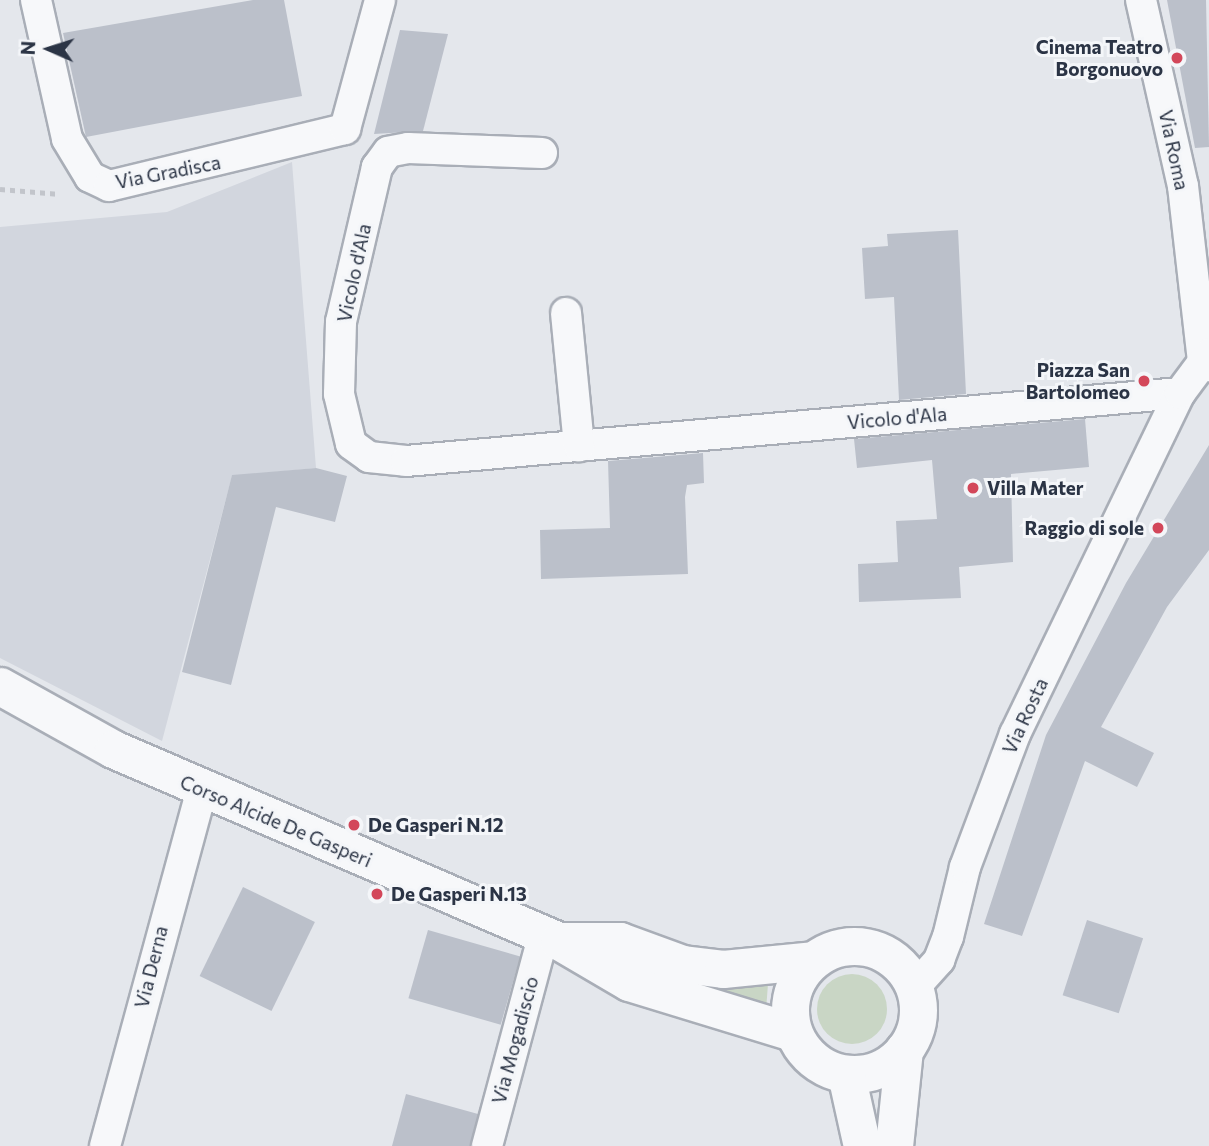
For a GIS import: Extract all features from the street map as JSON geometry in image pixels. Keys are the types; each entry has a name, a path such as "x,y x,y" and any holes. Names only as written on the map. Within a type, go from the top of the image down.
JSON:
{"street":[{"name":"Via Gradisca","path":"36,0 67,139 90,177 109,186 345,128 380,0"},
{"name":"Via Roma","path":"1141,0 1183,186 1207,360"},
{"name":"Vicolo d'Ala","path":"542,153 388,152 377,167 341,322 339,394 351,444 369,457 406,461 1180,393"},
{"path":"566,313 579,446"},
{"path":"1180,393 1207,360"},
{"name":"Via Rosta","path":"914,988 939,960 1015,734 1180,393"},
{"name":"Corso Alcide De Gasperi","path":"0,687 202,789 551,937 629,982 793,1032"},
{"name":"Via Derna","path":"105,1146 202,789"},
{"name":"Corso Alcide De Gasperi","path":"551,937 620,941 683,964 723,969 813,960"},
{"name":"Via Mogadiscio","path":"486,1146 551,937"},
{"path":"851,946 871,948 890,956 914,988 915,1031 904,1050 888,1065 846,1074 814,1060 793,1032 792,993 813,960 851,946"},
{"path":"894,1146 904,1050"},
{"path":"846,1074 862,1146"}],"path":[{"path":"0,189 57,194 109,186"}],"shaded area":[{"path":"292,162 316,468 232,476 162,741 0,658 0,227 167,212"}],"green space":[{"path":"620,956 693,980 768,984 766,1010"},
{"path":"852,974 877,984 887,1009 877,1034 852,1044 827,1034 817,1009 827,984"}],"building":[{"path":"253,0 284,0 302,96 86,137 63,33"},
{"path":"1167,0 1206,0 1209,147 1195,148"},
{"path":"400,30 448,34 423,131 374,134"},
{"path":"958,230 966,394 899,400 894,297 865,299 862,248 888,246 887,234"},
{"name":"Villa Mater","path":"1085,419 1089,467 1011,474 1013,562 959,567 961,598 859,602 858,564 898,562 896,521 937,519 932,460 857,468 854,439"},
{"path":"1209,445 1209,550 1167,607 1101,727 1154,753 1137,787 1085,761 1022,936 984,924 1046,735 1126,583"},
{"path":"703,453 704,483 687,485 685,497 688,574 541,579 540,530 610,528 608,461"},
{"path":"316,468 347,476 335,522 276,507 231,685 182,672 232,475"},
{"path":"243,887 315,922 272,1011 200,976"},
{"path":"1087,920 1143,938 1119,1013 1063,995"},
{"path":"428,930 520,956 501,1025 408,998"},
{"path":"406,1094 478,1114 470,1146 392,1146"}],"place":[{"name":"Cinema Teatro Borgonuovo","path":"1177,58"},
{"name":"Piazza San Bartolomeo","path":"1144,381"},
{"name":"Villa Mater","path":"973,488"},
{"name":"Raggio di sole","path":"1158,528"},
{"name":"De Gasperi N.12","path":"354,825"},
{"name":"De Gasperi N.13","path":"377,894"}]}
